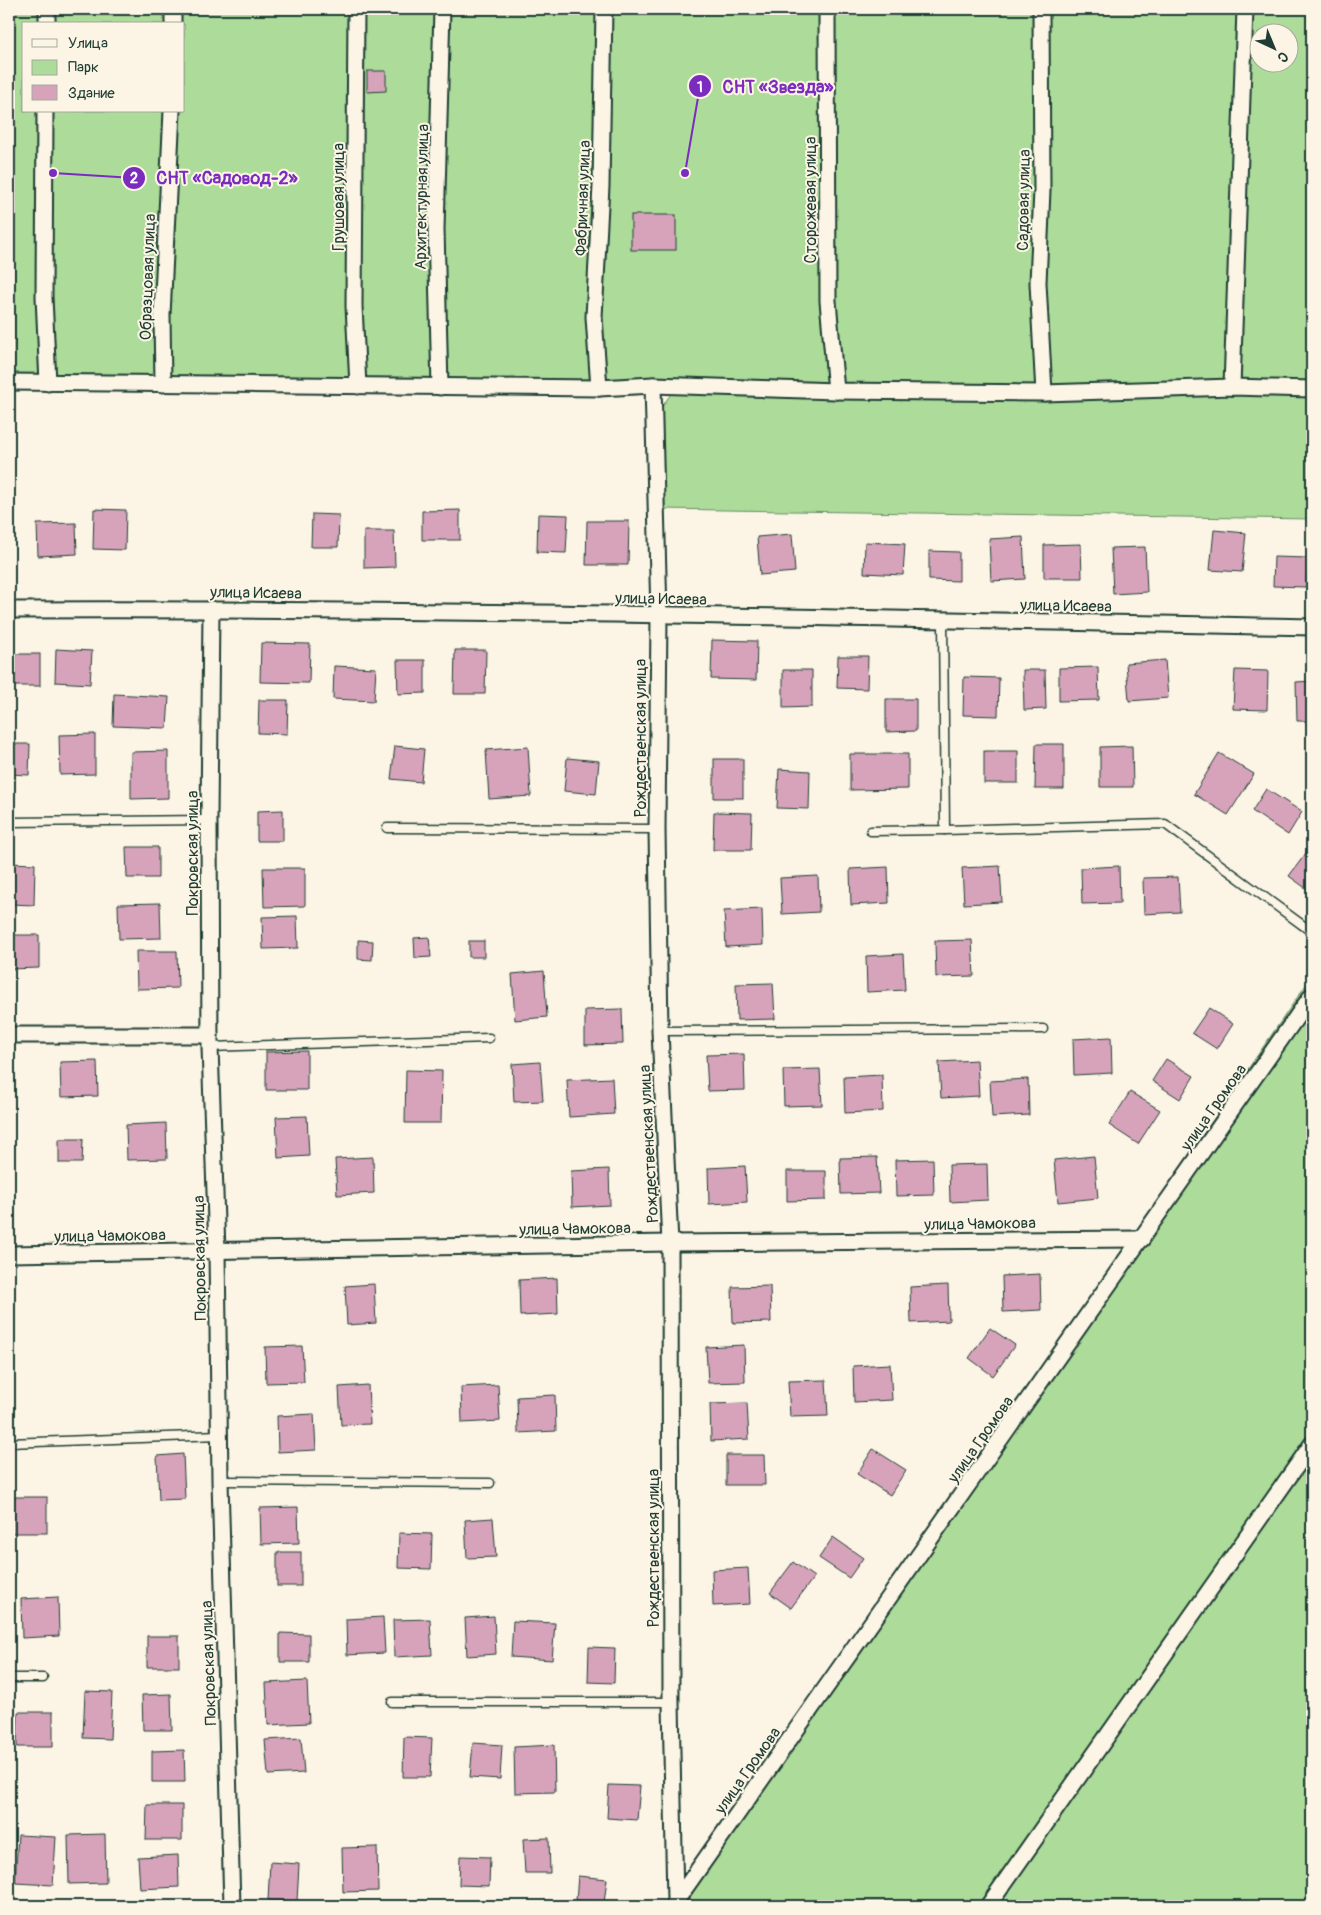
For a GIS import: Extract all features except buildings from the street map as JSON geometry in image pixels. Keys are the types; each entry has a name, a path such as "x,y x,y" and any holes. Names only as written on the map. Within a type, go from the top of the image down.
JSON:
{"street":[{"path":"47,9 47,22"},
{"path":"173,9 173,22"},
{"name":"Грушовая улица","path":"356,9 354,306 358,386"},
{"name":"Архитектурная улица","path":"440,387 436,229 442,9"},
{"name":"Фабричная улица","path":"599,388 594,317 601,186 604,9"},
{"name":"Сторожевая улица","path":"827,9 828,301 836,391"},
{"name":"Садовая улица","path":"1041,9 1042,190 1038,283 1044,392"},
{"path":"1232,387 1245,9"},
{"path":"45,112 44,298 48,383"},
{"name":"Образцовая улица","path":"163,384 162,315 172,112"},
{"path":"9,382 599,388 652,385 836,391 1044,392 1232,387 1312,389"},
{"name":"Рождественская улица","path":"652,385 659,615 657,829 660,1030 670,1244 671,1702 674,1904"},
{"name":"улица Исаева","path":"9,610 211,609 1312,627"},
{"name":"Покровская улица","path":"211,609 209,820 210,1041 217,1251 220,1482 232,1906"},
{"name":"улица Громова","path":"674,1904 1312,995"},
{"path":"9,1035 210,1041"},
{"name":"улица Чамокова","path":"9,1254 1142,1239"},
{"path":"988,1906 1312,1444"}],"lane":[{"path":"943,620 945,830"},
{"path":"9,822 209,820"},
{"path":"871,831 1165,824 1312,932"},
{"path":"388,828 657,829"},
{"path":"660,1030 1043,1029"},
{"path":"210,1041 489,1038"},
{"path":"9,1443 219,1435"},
{"path":"220,1482 490,1483"},
{"path":"9,1678 43,1678"},
{"path":"392,1702 671,1702"}],"green space":[{"path":"9,9 1312,9 1312,519 658,509 660,410 674,389 9,383"},
{"path":"1312,976 1312,1906 664,1906 844,1656"}],"place":[{"name":"СНТ «Садовод-2»","path":"53,173"},
{"name":"СНТ «Звезда»","path":"685,173"}]}
